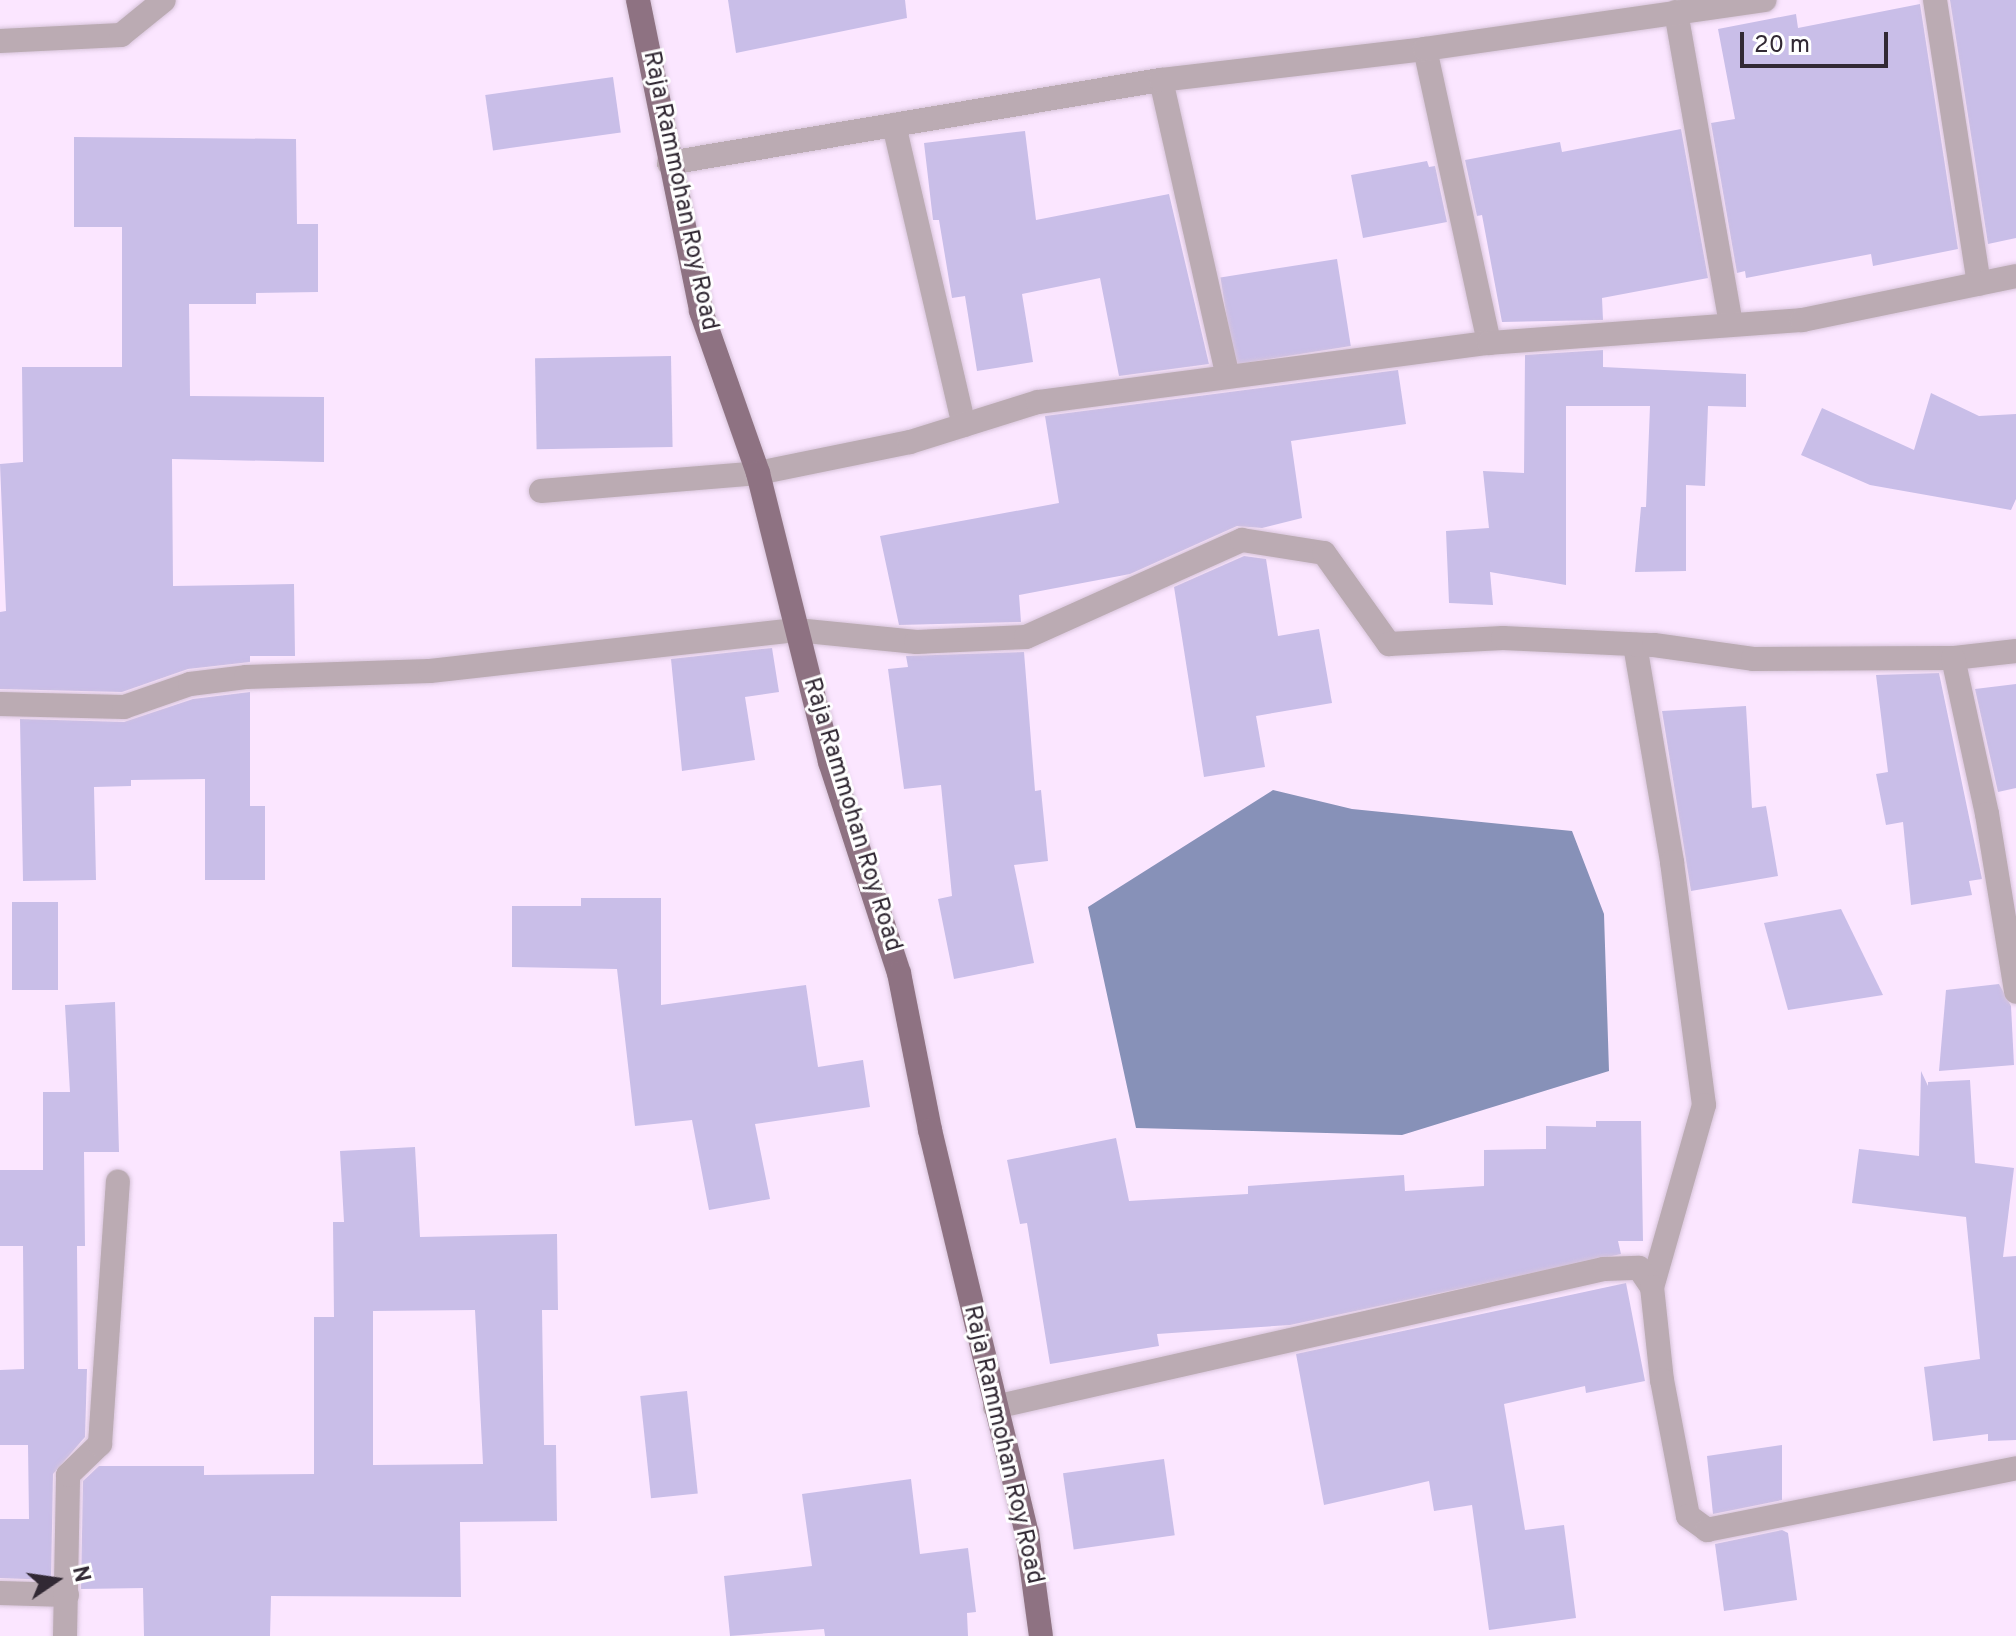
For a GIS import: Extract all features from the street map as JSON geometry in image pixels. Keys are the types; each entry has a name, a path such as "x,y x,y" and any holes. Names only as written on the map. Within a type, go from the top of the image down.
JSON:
{"main road":[{"name":"Raja Rammohan Roy Road","path":"638,0 701,311 758,473 830,762 899,973 930,1130 1027,1533 1041,1636"}],"street":[{"path":"0,41 121,35 164,0"},
{"path":"669,163 1161,80 1425,49 1764,0"},
{"path":"1935,0 1979,284"},
{"path":"1676,12 1731,324"},
{"path":"1425,49 1489,343"},
{"path":"1161,80 1227,374"},
{"path":"894,125 964,425"},
{"path":"541,491 758,473 910,442 1038,402 1227,374 1489,343 1802,320 2016,276"},
{"path":"0,704 124,707 190,684 246,677 430,671 796,630 916,642 1026,637 1242,540 1324,553 1389,644 1503,638 1635,645 1753,659 1953,658 2016,651"},
{"path":"1635,645 1672,862 1704,1105 1652,1287 1662,1380 1688,1516 1707,1530 2016,1468"},
{"path":"1953,658 1990,829 2016,992"},
{"path":"65,1636 68,1475 100,1444 118,1182"},
{"path":"995,1407 1604,1269 1639,1268 1652,1287"},
{"path":"0,1593 67,1595"}],"water":[{"path":"1273,790 1352,809 1572,831 1604,914 1609,1071 1402,1135 1136,1128 1088,907"}],"building":[{"path":"728,0 905,0 907,18 736,53"},
{"path":"1950,0 2016,0 2016,238 1988,244"},
{"path":"1920,4 1958,249 1873,266 1871,254 1746,278 1745,271 1737,273 1711,123 1735,119 1718,29 1796,14 1798,28"},
{"path":"613,77 621,132 493,150 485,95"},
{"path":"1681,129 1708,278 1602,298 1603,320 1502,322 1482,215 1477,216 1465,160 1560,142 1562,152"},
{"path":"1025,131 1036,220 1169,194 1209,364 1119,376 1100,278 1022,294 1033,362 977,371 965,296 952,298 939,220 933,220 924,143"},
{"path":"74,137 296,139 297,224 318,224 318,292 256,293 256,304 189,304 190,396 324,397 324,462 172,459 173,586 294,584 295,656 250,656 250,662 188,669 122,692 0,689 0,612 6,611 0,464 23,462 22,367 122,367 122,227 74,227"},
{"path":"1427,161 1429,167 1435,166 1447,222 1363,238 1351,175"},
{"path":"1337,259 1351,346 1234,364 1220,277"},
{"path":"1603,350 1603,367 1746,374 1746,407 1708,406 1705,486 1686,485 1686,571 1635,572 1641,507 1646,507 1650,406 1566,406 1566,585 1490,572 1493,605 1449,603 1446,531 1489,528 1483,471 1524,473 1525,355"},
{"path":"671,356 673,447 537,449 535,358"},
{"path":"1398,370 1406,424 1291,441 1302,518 1262,528 1237,526 1130,574 1019,595 1021,622 899,625 880,536 1059,503 1045,416"},
{"path":"1931,393 1979,416 2016,414 2016,499 2011,510 1870,485 1801,455 1822,408 1914,450"},
{"path":"1244,556 1266,559 1278,636 1319,629 1332,703 1256,716 1265,767 1204,777 1174,587"},
{"path":"772,648 779,692 745,697 755,760 682,771 671,659"},
{"path":"1024,652 1035,791 1041,790 1048,861 1014,865 1034,963 954,979 938,899 952,896 941,785 904,789 888,669 908,667 906,656"},
{"path":"1939,673 1982,879 1969,881 1972,895 1911,905 1903,822 1886,825 1876,774 1888,772 1876,675"},
{"path":"2016,684 2016,788 1998,792 1975,689"},
{"path":"250,692 250,806 265,806 265,880 205,880 205,779 131,780 131,786 94,787 96,880 23,881 20,719 124,722 193,699"},
{"path":"1746,706 1752,808 1766,806 1778,876 1691,891 1662,711"},
{"path":"581,898 661,898 661,1005 806,985 818,1067 863,1060 870,1107 755,1124 770,1199 709,1210 692,1120 635,1126 617,969 512,967 512,906 581,906"},
{"path":"12,902 58,902 58,990 12,990"},
{"path":"1841,909 1883,995 1788,1010 1764,923"},
{"path":"1999,984 2011,1006 2014,1065 1939,1071 1946,990"},
{"path":"115,1002 119,1152 84,1152 85,1246 77,1246 78,1369 87,1369 85,1437 53,1474 51,1580 0,1578 0,1519 29,1519 28,1445 0,1445 0,1370 24,1369 23,1246 0,1246 0,1170 43,1170 43,1092 70,1092 65,1005"},
{"path":"1921,1071 1928,1086 1928,1082 1970,1080 1975,1163 2014,1168 2003,1257 2016,1256 2016,1440 1988,1441 1988,1434 1933,1441 1924,1367 1980,1359 1966,1217 1852,1203 1859,1149 1919,1156"},
{"path":"1596,1121 1641,1121 1643,1241 1618,1241 1621,1254 1290,1325 1157,1334 1159,1346 1050,1364 1027,1223 1020,1224 1007,1160 1116,1138 1129,1201 1248,1194 1248,1186 1404,1175 1405,1191 1484,1186 1484,1150 1546,1149 1546,1126 1596,1127"},
{"path":"415,1147 420,1237 557,1234 558,1310 542,1310 544,1445 556,1445 557,1521 460,1522 461,1597 271,1596 270,1636 144,1636 143,1588 81,1589 83,1481 99,1466 204,1466 204,1475 314,1474 314,1317 334,1317 333,1222 344,1222 340,1151","holes":["475,1310 483,1464 373,1465 373,1311"]},
{"path":"1626,1283 1645,1381 1586,1393 1585,1386 1504,1404 1525,1530 1564,1525 1576,1618 1489,1630 1472,1505 1434,1511 1429,1481 1324,1505 1296,1354"},
{"path":"687,1391 698,1493 651,1498 640,1396"},
{"path":"1782,1445 1782,1500 1713,1514 1707,1456"},
{"path":"1164,1459 1175,1535 1074,1549 1063,1473"},
{"path":"911,1479 920,1554 968,1548 976,1612 967,1613 968,1636 825,1636 824,1629 730,1636 724,1576 812,1566 802,1494"},
{"path":"1782,1530 1788,1533 1797,1600 1724,1611 1715,1544"}]}
